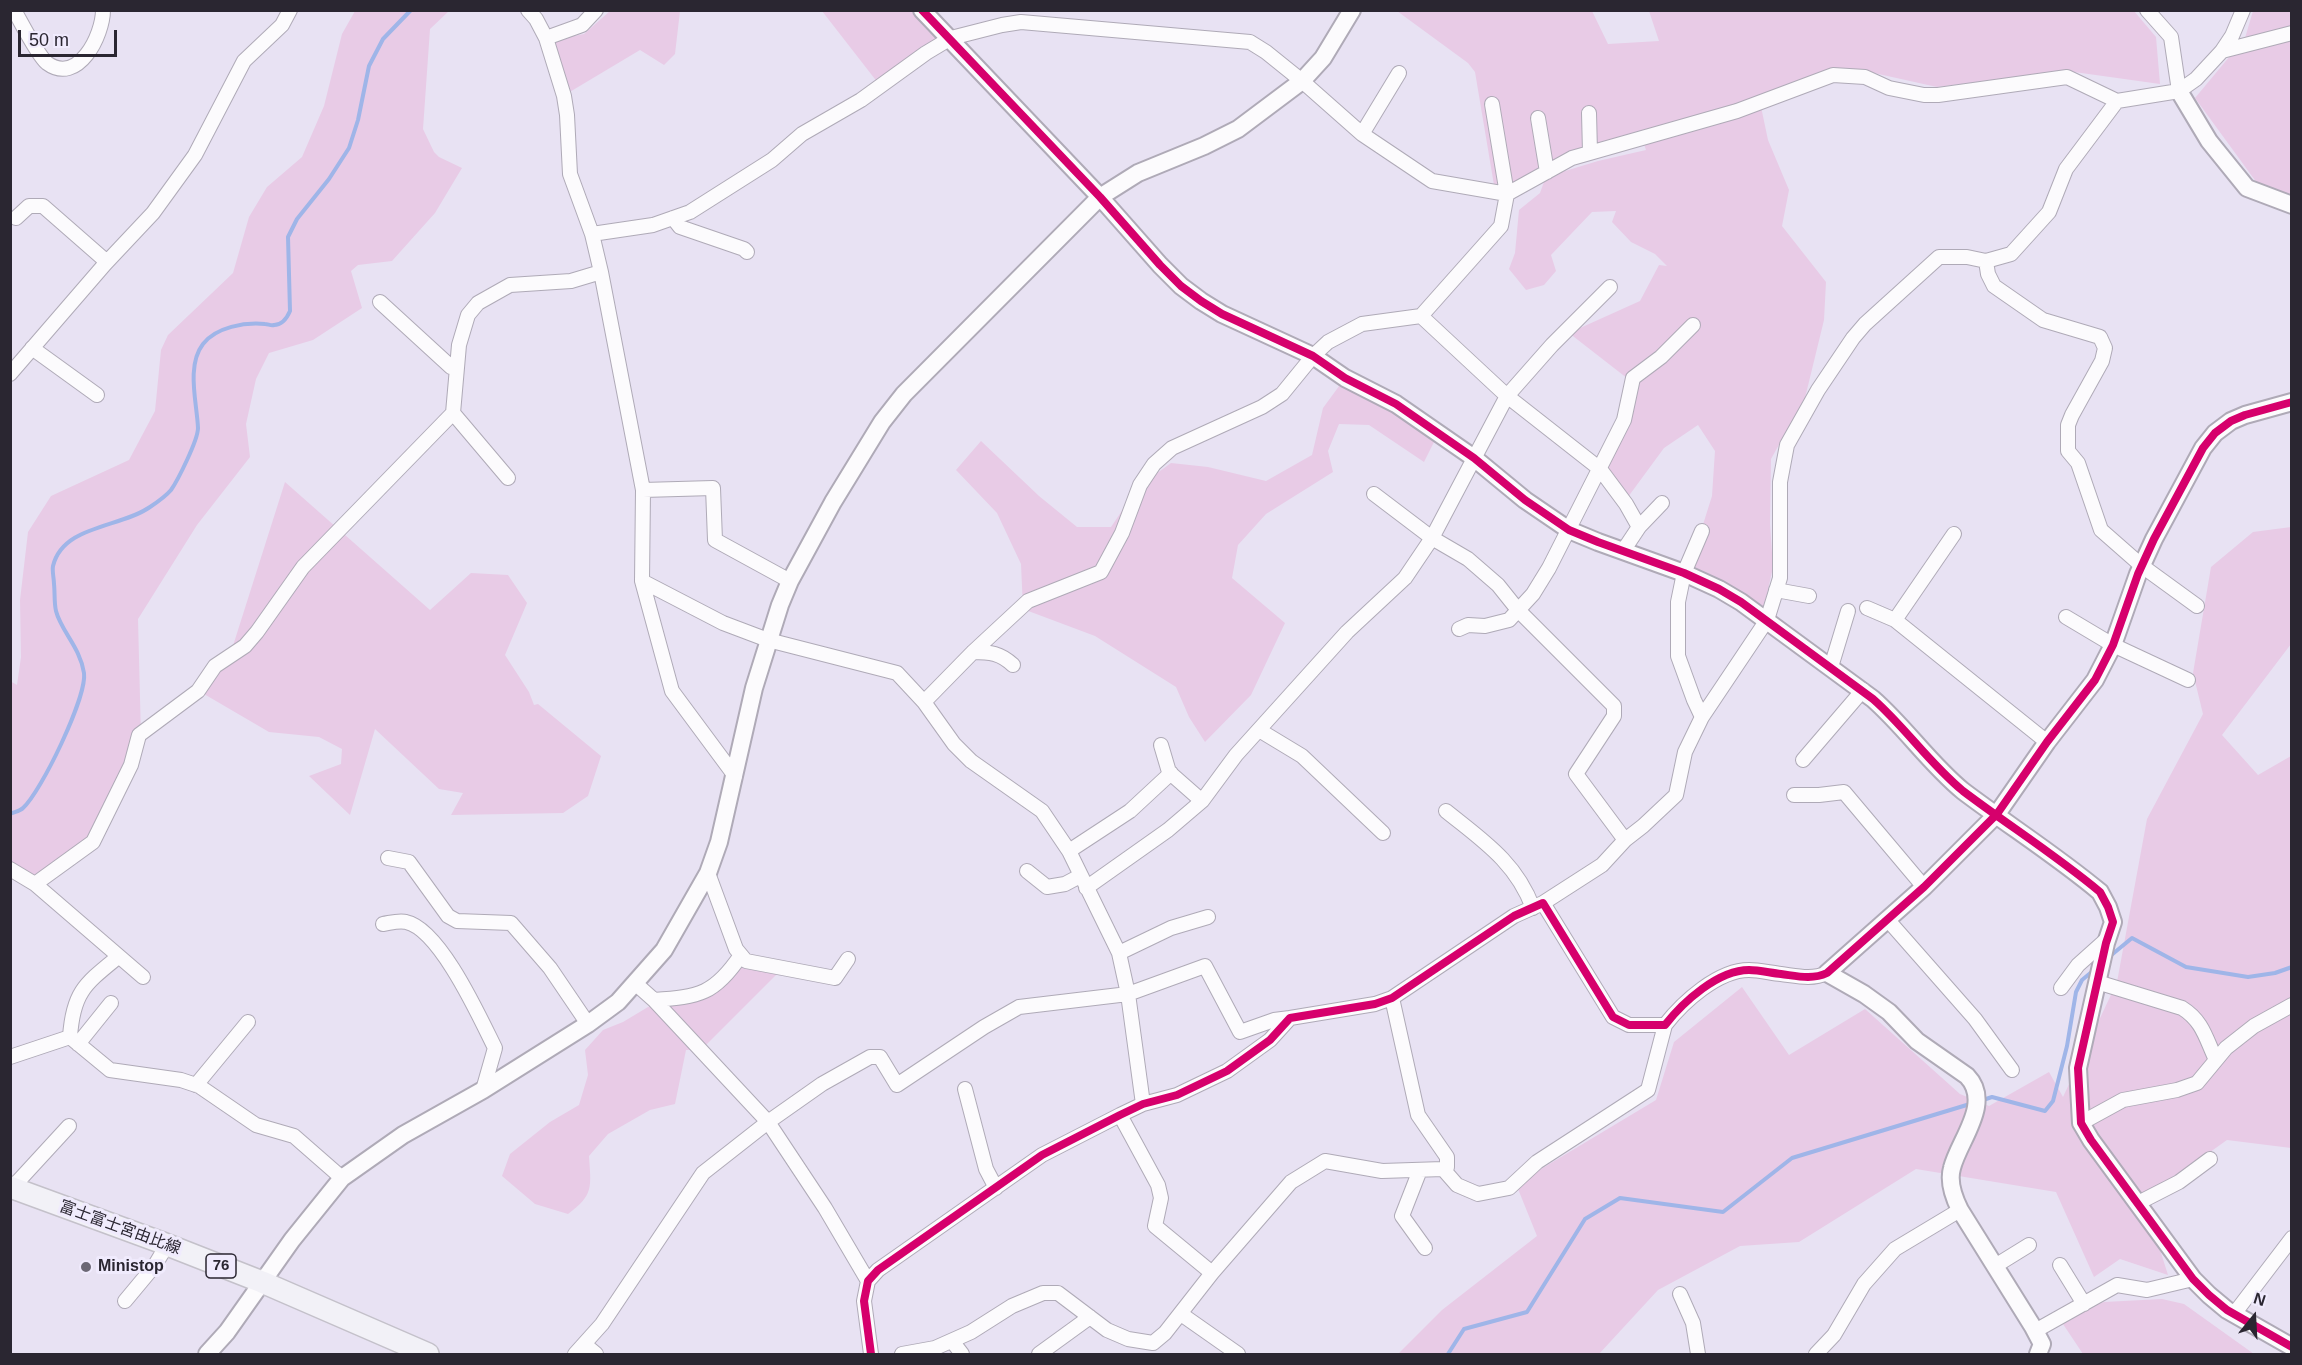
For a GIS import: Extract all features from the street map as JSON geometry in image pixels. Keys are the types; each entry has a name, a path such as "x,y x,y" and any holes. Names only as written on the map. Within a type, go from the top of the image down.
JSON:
{"main road":[{"name":"富士富士宮由比線","path":"11,1187 262,1282 428,1354"}],"street":[{"path":"14,10 45,62 59,69 73,67 90,51 103,10"},
{"path":"10,374 107,262 153,213 195,155 244,61 282,25 290,10"},
{"path":"528,10 536,19 546,38 564,96 570,174 592,234 601,272 643,490 642,581 672,691 735,776"},
{"path":"546,38 582,25 596,10"},
{"path":"922,10 1188,291 1222,315 1312,356 1345,378 1396,404 1569,530 1684,573 1719,589 1767,620 1863,690 1892,715 1938,767 1962,790 2100,892 2109,907 2113,922 2105,946 2078,1068 2081,1123 2193,1279 2234,1314 2292,1347"},
{"path":"207,1354 227,1332 292,1240 342,1178 403,1135 483,1090 588,1024 618,1002 664,950 708,873 719,842 754,688 768,640 790,581 833,502 882,422 904,394 1100,197 1138,173 1204,146 1238,129 1302,81 1323,58 1352,10"},
{"path":"2146,10 2171,37 2179,91 2209,141 2247,188 2292,205"},
{"path":"592,234 652,225 690,212 772,160 802,134 861,100 926,53 951,39 1021,22 1250,42 1302,81 1362,134 1432,181 1507,194 1572,158 1737,111 1833,75 1865,77 1889,88 1924,95 2067,77 2117,101 2179,91 2196,79 2222,51 2232,36 2243,10"},
{"path":"2222,51 2292,33"},
{"path":"1362,134 1399,73"},
{"path":"596,1354 579,1349 602,1324 703,1173 768,1122 822,1084 870,1057 880,1057 897,1085 984,1027 1019,1007 1128,994 1205,966 1240,1032 1274,1020 1375,1004 1392,998 1514,916 1538,905 1602,865 1625,840 1676,795 1685,752 1702,717 1767,620 1780,578 1780,482 1787,445 1818,390 1853,338 1865,324 1939,257 1966,257 1986,261 2011,254 2049,212 2066,169 2117,101"},
{"path":"924,702 1028,601 1101,572 1122,533 1140,485 1154,464 1172,448 1262,407 1282,394 1312,356 1328,342 1362,324 1421,316 1501,226 1507,194 1492,104"},
{"path":"1588,113 1590,152"},
{"path":"1538,118 1547,172"},
{"path":"16,218 29,206 43,206 107,262"},
{"path":"673,218 680,227 747,252"},
{"path":"1986,261 1988,274 1994,286 2043,320 2100,337 2105,348 2102,361 2068,425 2068,451 2078,464 2101,530 2142,566 2197,606"},
{"path":"35,884 93,842 131,765 139,735 198,691 215,666 245,646 303,567 453,413 459,345 468,315 478,303 510,285 571,281 601,272"},
{"path":"1027,871 1047,887 1083,882 1168,830 1202,801 1236,755 1347,632 1405,578 1432,538 1507,396 1552,345 1610,287"},
{"path":"380,302 451,367 457,368"},
{"path":"1421,316 1507,396 1600,469 1626,504 1639,527"},
{"path":"1459,629 1468,625 1485,626 1509,620 1533,594 1569,530 1624,420 1633,378 1661,357 1693,325"},
{"path":"32,348 97,395"},
{"path":"1443,1168 1457,1185 1478,1194 1509,1188 1537,1162 1648,1090 1665,1025 1672,1016 1709,984 1724,975 1748,970 1816,978 1827,973 1924,887 1997,814 2046,742 2095,680 2114,645 2142,566 2169,509 2203,448 2215,433 2231,421 2292,402"},
{"path":"453,413 508,478"},
{"path":"643,490 713,488 715,540 790,581"},
{"path":"1374,495 1432,538 1475,565 1498,585 1518,610 1614,706 1614,716 1576,774 1625,840"},
{"path":"1623,551 1639,527 1662,503"},
{"path":"1702,531 1684,573 1678,602 1678,656 1702,717"},
{"path":"1895,620 1954,534"},
{"path":"642,581 723,623 768,640 897,673 924,702 954,744 971,761 1042,812 1069,851 1119,952 1128,994 1143,1104"},
{"path":"1776,590 1809,596"},
{"path":"1867,608 1895,620 2046,742"},
{"path":"1831,666 1848,611"},
{"path":"2066,617 2114,645 2188,680"},
{"path":"973,652 993,652 1004,656 1013,665"},
{"path":"1803,760 1863,690"},
{"path":"1259,730 1302,756 1383,833"},
{"path":"1161,745 1164,761 1171,773 1202,801"},
{"path":"1069,851 1130,811 1171,773"},
{"path":"1794,795 1844,792 1924,887"},
{"path":"1446,811 1506,861 1613,1017 1629,1025 1665,1025"},
{"path":"388,858 409,862 448,916 457,921 511,923 550,968 588,1024"},
{"path":"10,869 35,884 143,977"},
{"path":"708,873 736,949 746,961 835,978 848,959"},
{"path":"1119,952 1171,928 1208,917"},
{"path":"1887,919 1976,1019 2012,1070"},
{"path":"383,924 406,921 421,929 435,943 468,992 495,1048 483,1090"},
{"path":"2061,988 2078,964 2105,946"},
{"path":"654,1000 683,998 714,987 728,975 741,955"},
{"path":"118,957 86,983 71,1018 74,1040 111,1070 181,1080 196,1085 256,1125 294,1136 342,1178"},
{"path":"1827,973 1864,994 1888,1012 1917,1041 1967,1076 1976,1086 1976,1110 1952,1169 1951,1180 1960,1210 2042,1344 2038,1354"},
{"path":"2098,979 2182,1008 2194,1016 2216,1060"},
{"path":"636,984 654,1000 768,1122 825,1208 868,1281"},
{"path":"902,1354 935,1348 952,1341 1012,1306 1043,1293 1058,1293 1107,1330 1157,1349 1166,1333 1212,1273 1291,1182 1325,1161 1382,1171 1447,1167 1447,1157 1418,1115 1392,998"},
{"path":"10,1057 74,1040 111,1004"},
{"path":"2081,1123 2123,1100 2177,1090 2197,1083 2226,1048 2253,1026 2292,1005"},
{"path":"871,1354 864,1301 868,1281 878,1270 1042,1155 1143,1104 1177,1095 1227,1071 1270,1040 1290,1018"},
{"path":"196,1085 248,1022"},
{"path":"965,1089 986,1169 996,1188"},
{"path":"1120,1115 1158,1185 1161,1198 1155,1226 1212,1273"},
{"path":"11,1187 69,1126"},
{"path":"2138,1203 2178,1182 2210,1159"},
{"path":"1420,1170 1402,1216 1425,1248"},
{"path":"1816,1354 1834,1335 1864,1284 1895,1249 1960,1210"},
{"path":"2234,1314 2292,1238"},
{"path":"125,1301 155,1266 167,1245"},
{"path":"1995,1266 2029,1245"},
{"path":"2060,1265 2084,1304"},
{"path":"2035,1331 2117,1285 2147,1290 2193,1279"},
{"path":"1680,1294 1693,1323 1698,1354"},
{"path":"1181,1314 1238,1354"},
{"path":"1039,1354 1090,1317"},
{"path":"952,1341 962,1354"}],"shaded area":[{"path":"355,11 449,11 430,29 423,129 434,152 439,157 462,168 435,213 392,261 358,265 351,271 362,308 313,340 269,353 256,379 246,424 250,457 197,525 138,619 141,737 97,834 38,880 11,868 10,681 17,685 21,657 20,600 28,532 51,496 129,460 155,411 161,350 168,335 233,273 249,217 267,187 302,157 324,106 342,34"},
{"path":"610,11 680,11 675,54 664,65 640,50 568,93 554,40 584,34"},
{"path":"822,11 919,11 942,35 878,83"},
{"path":"1397,11 1592,11 1608,44 1659,41 1649,11 2134,11 2156,37 2160,84 2067,71 1937,87 1874,73 1769,93 1618,144 1552,175 1646,150 1644,144 1760,102 1768,140 1789,190 1782,226 1826,282 1824,320 1805,398 1771,459 1770,524 1773,567 1764,608 1689,569 1712,496 1715,451 1698,425 1664,448 1628,497 1597,467 1632,382 1569,333 1640,301 1659,265 1667,266 1655,254 1631,242 1612,222 1616,211 1592,212 1551,255 1556,271 1544,285 1526,290 1509,269 1515,253 1519,210 1540,193 1545,179 1495,191 1475,72 1468,63"},
{"path":"2253,11 2291,11 2291,195 2257,183 2195,98 2245,38"},
{"path":"1345,378 1436,438 1424,462 1369,425 1339,424 1328,451 1333,472 1266,514 1238,545 1232,578 1285,623 1251,695 1205,742 1189,717 1176,687 1095,636 1023,609 1021,564 997,513 956,470 981,441 1039,496 1077,527 1111,527 1138,487 1171,463 1208,467 1266,481 1312,455 1323,408"},
{"path":"285,482 430,610 471,573 508,575 527,603 505,655 529,692 534,705 538,704 601,756 588,796 563,813 451,815 463,793 439,789 375,729 350,815 309,776 341,764 342,749 319,737 269,732 204,694 231,652"},
{"path":"2291,527 2291,644 2222,735 2258,775 2291,756 2291,1148 2227,1140 2144,1199 2168,1275 2120,1259 2094,1277 2056,1192 1916,1169 1799,1242 1740,1246 1658,1290 1599,1354 1398,1354 1442,1310 1537,1236 1516,1184 1656,1100 1674,1042 1742,987 1789,1055 1865,1009 1960,1094 1989,1106 2049,1072 2063,1097 2117,982 2147,819 2203,714 2193,673 2211,567 2253,532"},
{"path":"742,966 778,973 701,1050 686,1050 675,1104 650,1110 608,1134 589,1156 590,1183 583,1201 568,1214 535,1204 502,1176 510,1154 550,1122 579,1105 588,1075 585,1050 603,1030 623,1022 648,1007 688,996 733,967"},
{"path":"2162,1299 2184,1304 2254,1354 2083,1354 2059,1318 2104,1302"}],"waterway":[{"path":"10,814 23,808 41,784 71,722 83,685 84,673 79,655 58,618 55,608 53,566 59,553 68,542 80,535 138,514 155,504 171,490 187,460 197,434 194,374 195,363 203,344 215,333 231,327 257,324 277,325 287,316 290,311 288,237 297,219 329,179 349,148 358,120 369,66 383,39 411,10"},
{"path":"2109,957 2132,938 2186,967 2248,977 2275,973 2292,967"},
{"path":"1980,1101 1992,1097 2045,1111 2053,1101 2067,1046 2076,992 2082,980 2094,970"},
{"path":"1448,1354 1464,1329 1527,1312 1585,1219 1620,1198 1723,1212 1792,1158 1970,1104"}],"cycle path":[{"path":"922,10 1100,197 1160,265 1181,286 1201,301 1222,314 1313,356 1345,378 1396,404 1474,458 1525,500 1569,530 1684,573 1741,602 1873,699 1963,791 2100,892 2113,922 2106,943 2078,1068 2081,1123 2193,1279 2227,1310 2292,1347"},
{"path":"871,1354 864,1301 868,1281 878,1270 1042,1155 1143,1104 1177,1095 1227,1071 1270,1040 1290,1018 1375,1004 1392,998 1514,916 1543,903 1613,1017 1629,1025 1665,1025 1691,997 1714,981 1737,971 1753,970 1804,977 1827,973 1924,887 1997,814 2047,742 2095,680 2113,645 2138,574 2154,539 2203,448 2215,433 2231,421 2245,415 2292,402"}],"place":[{"name":"Ministop","path":"86,1267"}]}
